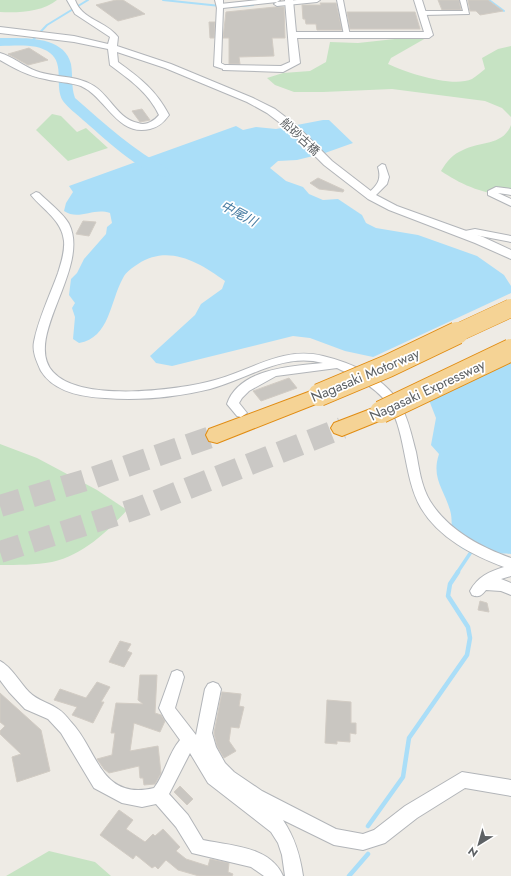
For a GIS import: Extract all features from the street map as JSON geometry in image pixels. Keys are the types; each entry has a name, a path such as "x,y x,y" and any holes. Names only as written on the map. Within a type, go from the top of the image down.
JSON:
{"highway":[{"name":"Nagasaki Motorway","path":"217,435 388,366 511,308"},
{"name":"Nagasaki Expressway","path":"342,428 381,412 511,350"}],"street":[{"path":"0,56 36,74 76,81 97,92 117,116 127,123 140,127 146,127 159,122 164,115 158,103 144,86 113,62 112,47 114,37 110,32 86,19 76,9 71,0"},
{"path":"220,5 277,0"},
{"path":"220,5 317,0"},
{"path":"340,0 348,36"},
{"path":"294,35 429,35 418,0"},
{"path":"423,13 468,13 463,0"},
{"path":"220,5 217,64 226,68 283,69 295,63 294,35 289,1"},
{"name":"船砂古橋","path":"0,30 74,39 112,47 168,66 250,100 271,111 292,127 328,163 370,196 393,208 463,234 511,254"},
{"path":"370,196 383,186 385,181 382,167"},
{"path":"511,192 496,190 491,193 511,203"},
{"path":"36,195 64,224 70,241 68,257 39,343 38,356 42,364 59,383 85,392 124,395 201,387 242,375 270,362 293,355 312,357 339,365 366,378 394,404 400,417 409,447 414,477 425,504 438,522 475,549 508,565"},
{"path":"463,234 475,232 511,239"},
{"path":"241,413 233,404 235,397 263,376 278,370 289,368 339,365"},
{"path":"508,565 488,578 480,588 502,585 511,589"},
{"path":"0,668 14,687 30,704 53,714 67,728 100,782 122,795 142,799 158,795 167,784 174,764 186,746 199,742 204,733 213,689"},
{"path":"178,677 168,708 170,714 210,752 219,768 252,794 334,837 349,841 363,842 379,837 394,824 457,785 462,780 511,788"},
{"path":"199,742 212,775 224,787 264,814 280,828 287,840 293,863 294,876"},
{"path":"158,795 182,822 198,847 255,859 264,863 274,876"}],"green space":[{"path":"0,0 57,0 45,7 30,11 0,12"},
{"path":"404,38 426,38 391,58 388,64 418,75 442,81 454,82 472,79 485,69 482,58 498,49 511,46 511,117 502,108 485,101 392,89 294,92 275,85 267,78 283,73 310,71 326,62 330,42 358,43"},
{"path":"52,114 61,116 77,132 86,128 108,148 68,161 36,130"},
{"path":"511,125 511,194 493,194 474,188 465,185 441,171 448,161 459,152 470,147 497,140 507,132"},
{"path":"0,444 37,458 97,490 127,510 94,542 63,559 39,564 0,565"},
{"path":"49,851 95,862 111,876 6,876"}],"water":[{"path":"329,120 353,143 325,153 297,160 278,161 270,168 286,181 303,187 309,194 323,200 338,199 362,215 366,223 376,228 418,235 477,256 504,275 511,286 511,554 478,554 460,547 456,543 453,534 450,510 437,477 436,470 439,454 431,445 436,418 427,395 401,367 373,357 345,351 310,338 293,336 172,366 156,363 150,356 195,315 201,304 222,289 225,281 194,262 172,256 161,256 149,258 138,264 129,270 124,276 108,317 97,334 89,340 79,343 73,339 75,317 72,308 75,303 69,295 71,279 77,273 84,259 106,234 107,227 112,223 110,213 98,212 75,215 64,211 66,203 73,192 69,186 236,126 243,130 256,127 276,129"}],"pier":[{"path":"511,293 511,360 428,402 426,396 399,369 371,358"}],"building":[{"path":"116,0 123,0 145,14 118,21 96,5"},
{"path":"438,0 459,0 461,10 442,10"},
{"path":"468,0 488,0 503,11 480,15 476,11 470,11"},
{"path":"320,3 336,3 342,30 317,30 316,24 306,24 305,19 303,19 302,5 321,5"},
{"path":"284,7 285,38 272,38 274,56 239,57 240,64 229,64 229,38 223,38 226,12"},
{"path":"347,12 415,12 420,29 350,29"},
{"path":"209,22 215,22 214,38 210,38"},
{"path":"29,48 48,60 28,65 8,54"},
{"path":"142,109 150,120 140,122 132,111"},
{"path":"318,178 344,190 343,192 319,189 310,183"},
{"path":"83,221 96,222 89,236 76,234"},
{"path":"289,378 297,388 261,401 253,391"},
{"path":"480,601 487,603 489,612 478,610"},
{"path":"120,641 131,644 127,651 132,653 124,667 109,662"},
{"path":"140,675 157,675 155,713 161,715 165,721 160,732 134,723 130,751 158,746 161,773 155,784 144,785 143,778 140,778 139,766 109,773 97,759 112,755 115,733 111,733 116,703 143,704 138,700"},
{"path":"97,682 110,687 101,702 104,702 93,723 72,715 77,707 54,700 60,689 86,698"},
{"path":"222,692 241,694 239,706 244,707 239,728 231,727 229,741 236,751 224,758 217,746 214,733"},
{"path":"0,693 41,730 50,771 17,782 12,757 21,754 0,734 0,731 5,726 0,722"},
{"path":"327,700 351,702 351,723 356,723 356,734 350,733 350,742 337,741 337,744 325,743"},
{"path":"180,786 193,799 187,805 174,792"},
{"path":"119,810 133,820 126,829 145,842 153,834 155,836 163,829 180,847 176,851 186,859 208,866 210,859 229,863 228,872 233,874 232,876 199,876 178,870 166,860 158,869 155,866 152,868 136,855 133,859 100,835"}],"waterway":[{"path":"30,43 47,25 88,0"},
{"path":"163,0 230,7 253,5"},
{"path":"489,0 504,11"},
{"name":"中尾川","path":"0,42 27,42 37,44 46,46 61,55 64,63 67,95 69,100 120,145 139,159 165,173"},
{"path":"457,573 471,552"},
{"path":"368,826 403,777 409,738 467,655 470,638 468,627 448,596 450,584 458,572"},
{"path":"349,876 368,854"}],"tunnel":[{"path":"0,552 138,508 342,428"},
{"path":"0,506 89,479 217,435"}]}
